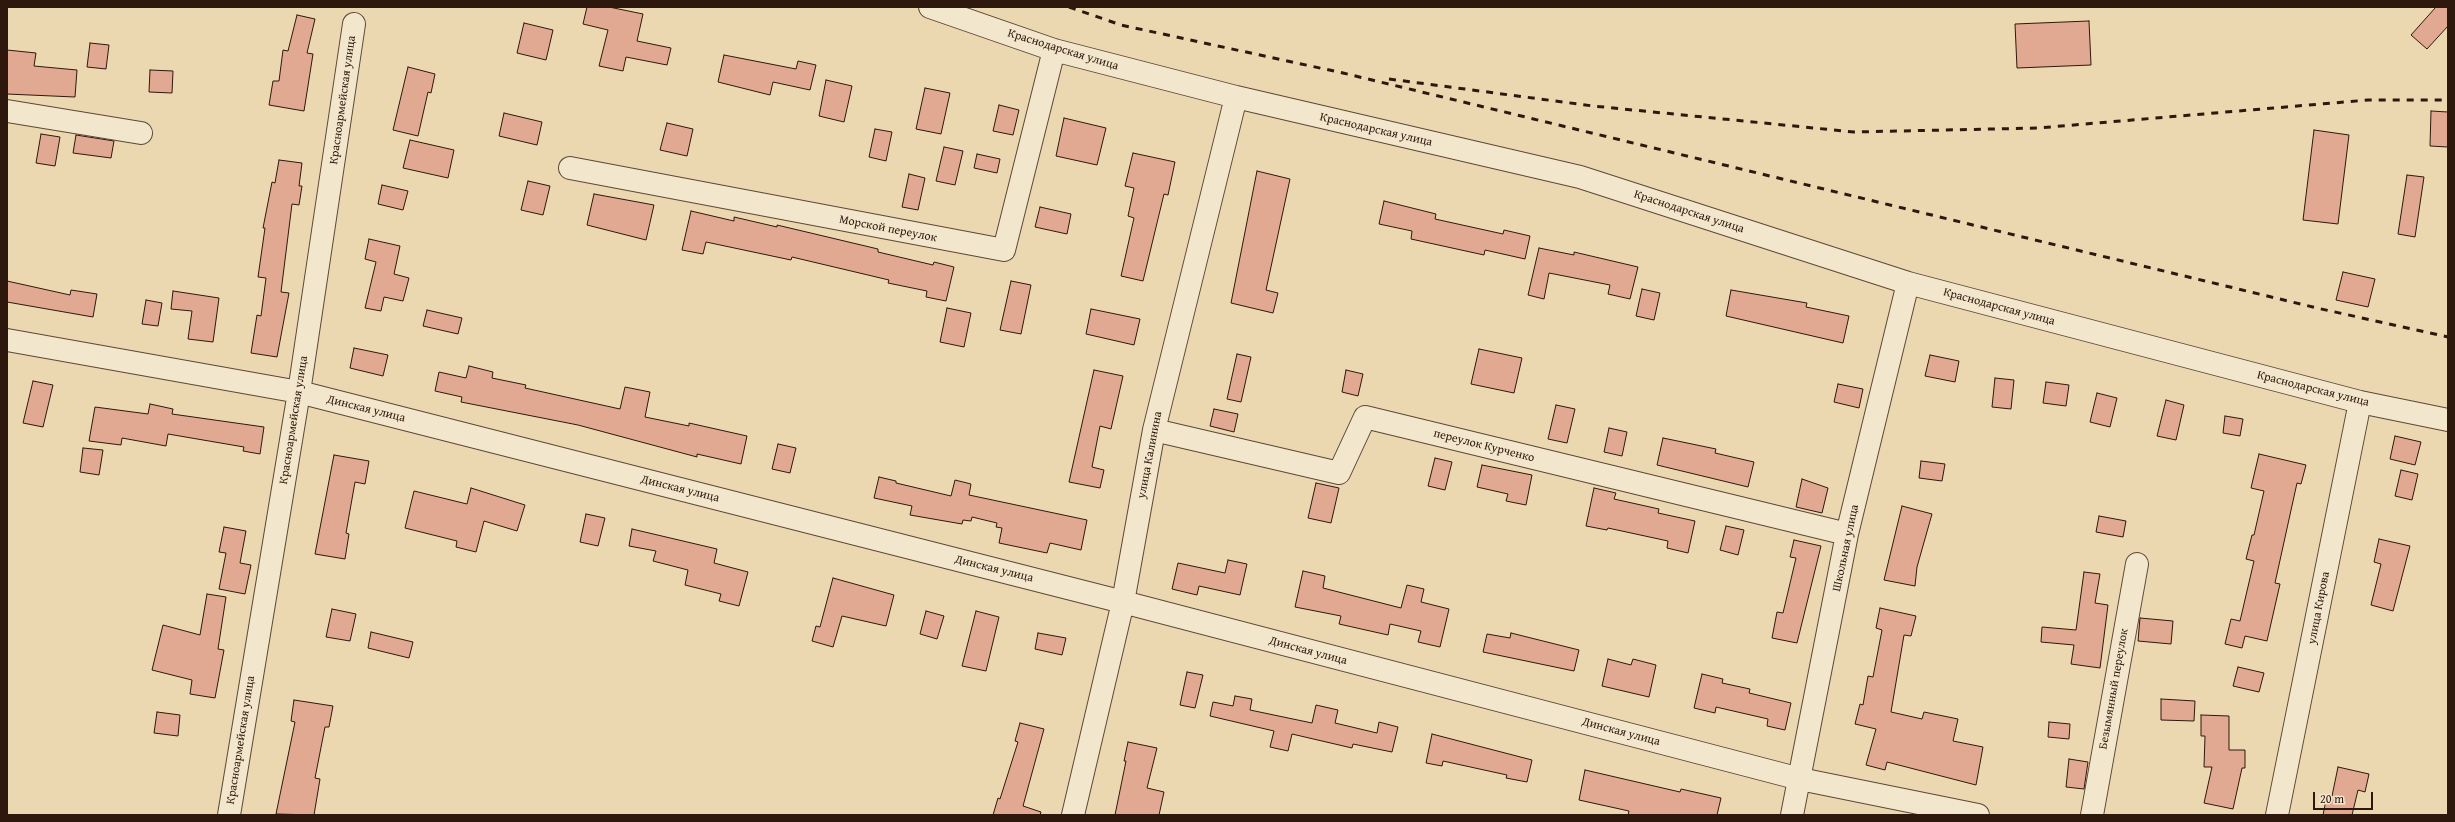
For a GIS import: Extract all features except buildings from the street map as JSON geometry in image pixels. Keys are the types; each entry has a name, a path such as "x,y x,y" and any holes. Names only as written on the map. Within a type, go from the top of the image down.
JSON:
{"street":[{"name":"Краснодарская улица","path":"930,7 1054,50 1236,97 1580,177 1908,283 2360,402 2448,420"},
{"name":"Красноармейская улица","path":"229,815 299,392 354,24"},
{"name":"Морской переулок","path":"570,168 1004,250 1054,50"},
{"name":"улица Калинина","path":"1073,815 1123,602 1154,430 1236,97"},
{"path":"7,111 141,133"},
{"name":"Школьная улица","path":"1792,815 1847,534 1908,283"},
{"name":"Динская улица","path":"7,340 299,392 1123,602 1800,779 1978,815"},
{"name":"улица Кирова","path":"2277,815 2360,402"},
{"name":"переулок Курченко","path":"1154,430 1339,473 1364,417 1847,534"},
{"name":"Безымянный переулок","path":"2092,815 2137,564"}],"railway":[{"path":"1069,7 1121,25 1343,73 2317,308 2448,337"},
{"path":"1389,79 1593,106 1854,132 2038,128 2368,100 2448,100"}]}
